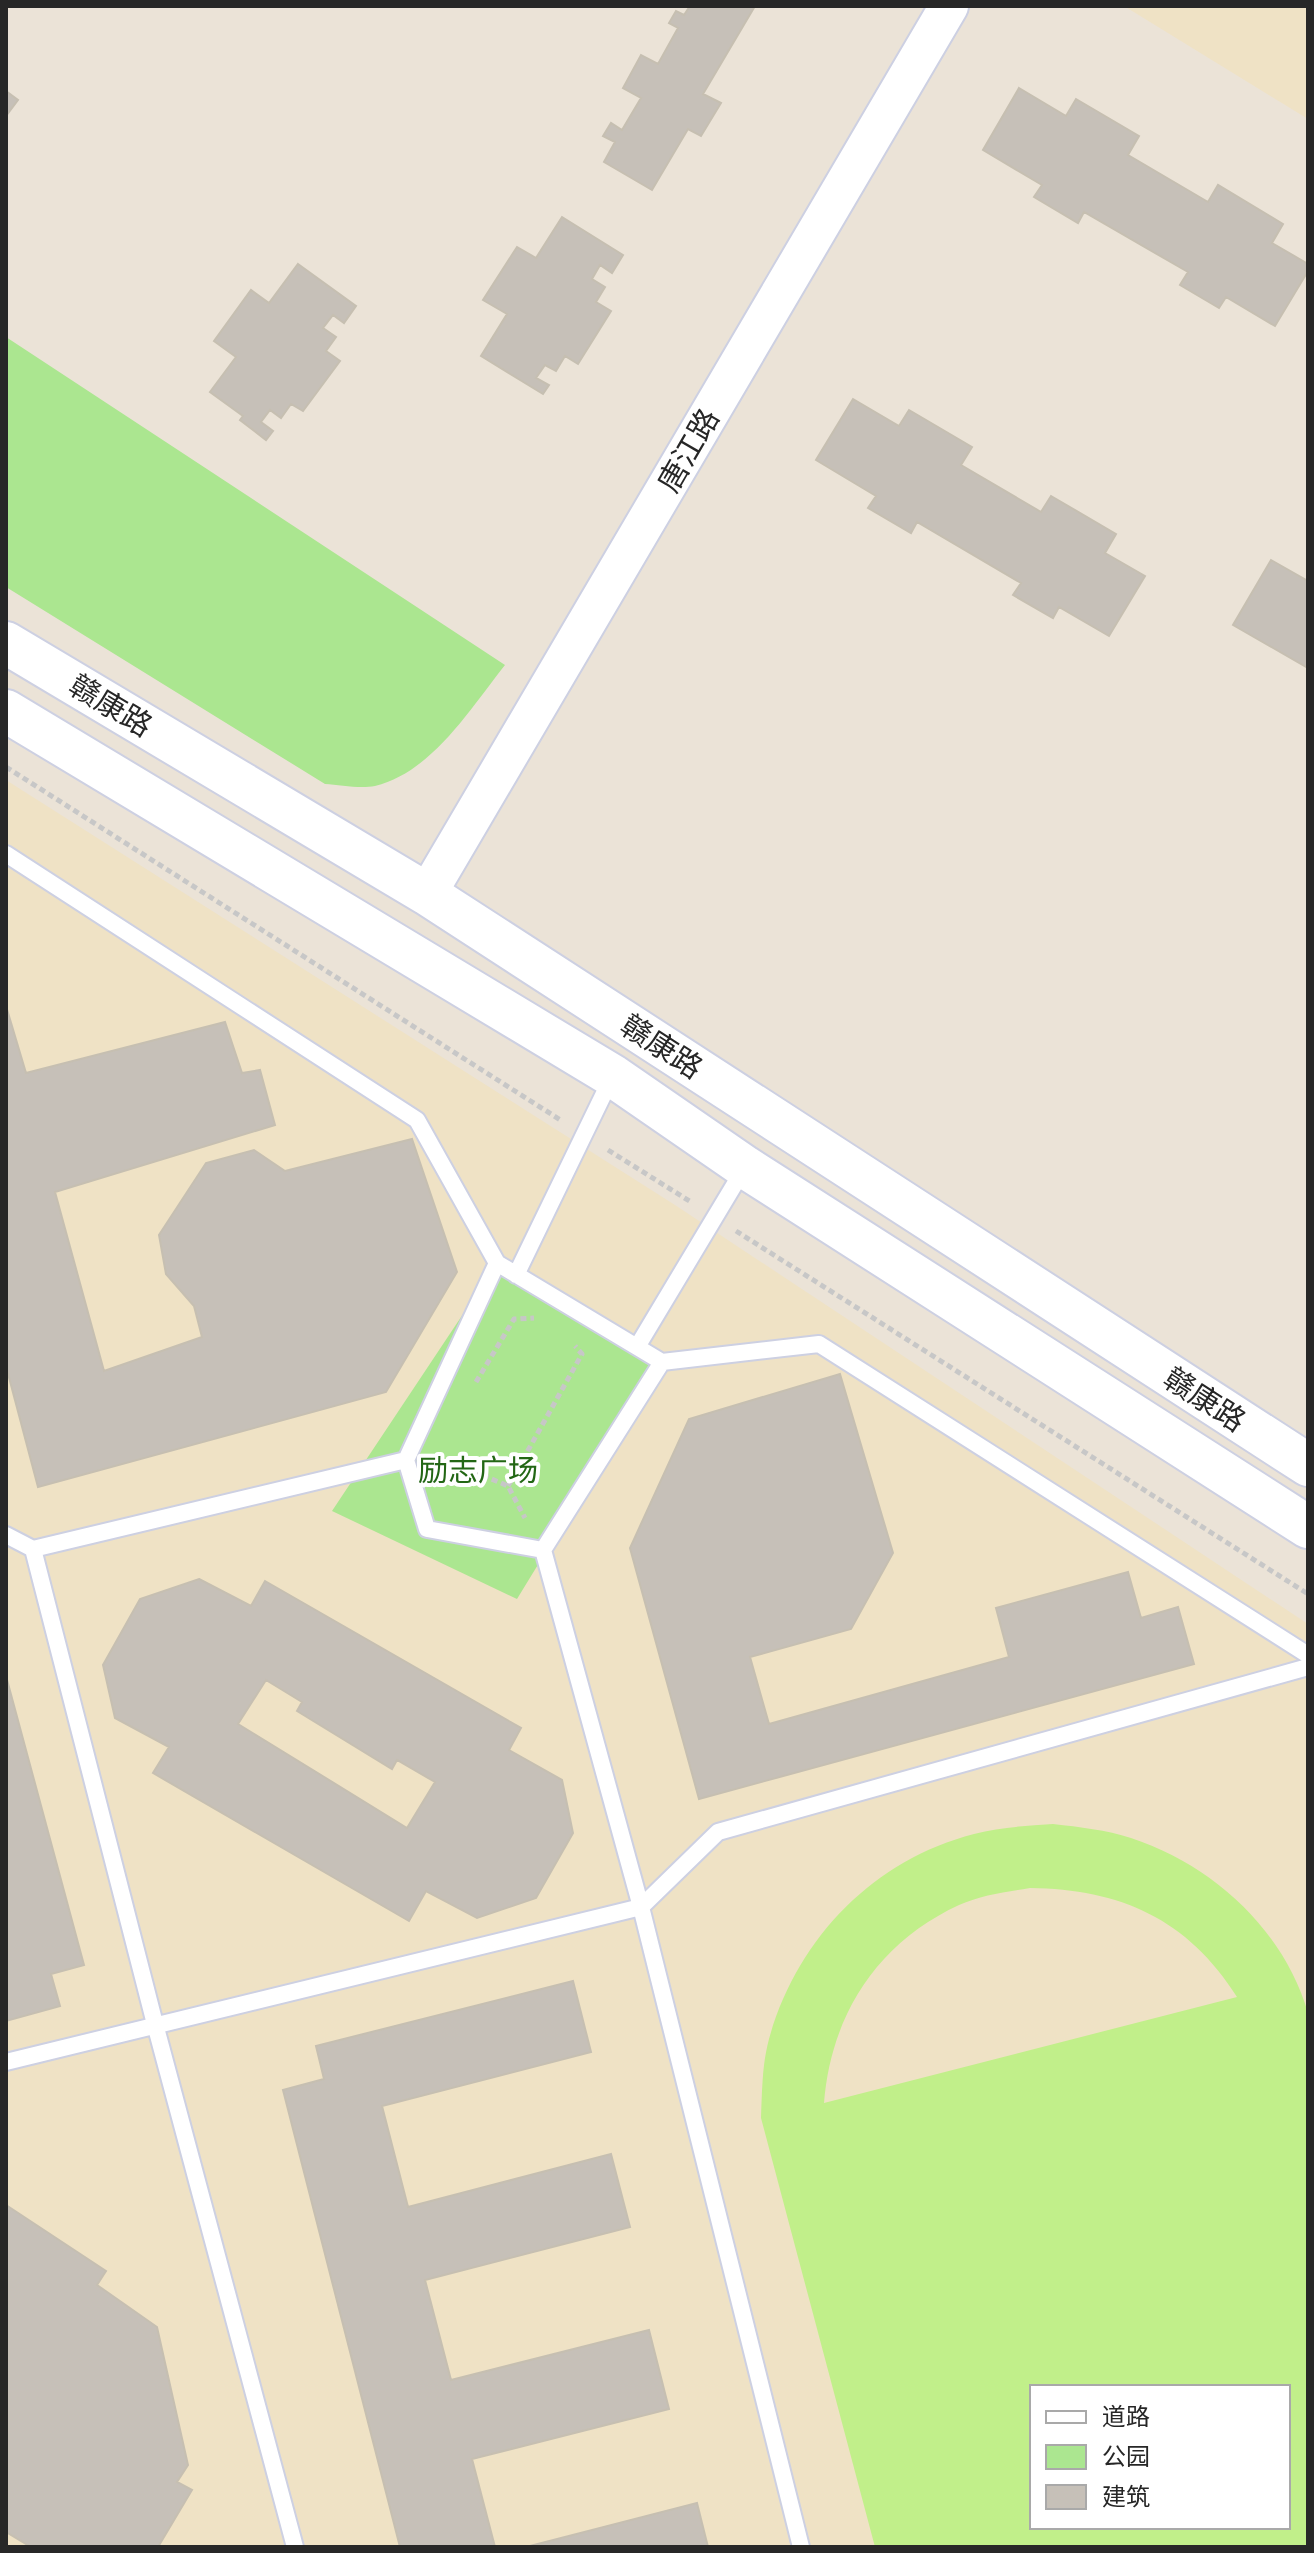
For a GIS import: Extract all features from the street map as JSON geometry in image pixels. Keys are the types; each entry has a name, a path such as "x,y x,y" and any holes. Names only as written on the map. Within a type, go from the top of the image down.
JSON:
{"main road":[{"name":"赣康路","path":"6,643 427,894 1308,1465"},
{"name":"赣康路","path":"6,711 613,1076 745,1167 1308,1527"}],"street":[{"name":"唐江路","path":"427,894 949,6"}],"lane":[{"path":"6,854 417,1120 497,1263 516,1275 662,1362 819,1344 1308,1655"},
{"path":"516,1275 613,1076"},
{"path":"637,1347 745,1167"},
{"path":"497,1263 406,1460 427,1529 543,1550"},
{"path":"662,1362 543,1550 641,1907 801,2547"},
{"path":"6,1535 33,1549 406,1460"},
{"path":"33,1549 155,2024 295,2547"},
{"path":"6,2062 641,1907 718,1832 1308,1667"}],"path":[{"path":"6,767 570,1126"},
{"path":"597,1143 691,1202"},
{"path":"731,1228 1308,1594"},
{"path":"474,1385 514,1319 538,1318"},
{"path":"508,1486 582,1354 566,1336"},
{"path":"435,1450 428,1462 456,1464 508,1486 543,1550"}],"shaded area":[{"path":"1124,6 1308,6 1308,119"},
{"path":"6,780 675,1205 1308,1624 1308,2547 6,2547"}],"green space":[{"path":"6,337 505,665 448,737 396,779 375,786 325,784 6,587"},
{"name":"励志广场","path":"497,1263 662,1362 517,1599 332,1511"},
{"path":"1053,1824 1112,1833 1161,1850 1190,1865 1217,1883 1263,1928 1282,1954 1297,1983 1308,2013 1308,2547 875,2547 761,2118 767,2049 782,2003 799,1968 844,1909 872,1884 903,1863 937,1846 974,1834","holes":["1030,1888 1063,1890 1122,1902 1174,1928 1197,1947 1237,1997 824,2103 828,2071 848,2012 863,1985 904,1940 959,1905 985,1896"]}],"building":[{"path":"690,6 755,6 703,94 721,103 701,136 688,129 652,190 604,162 615,142 603,136 611,123 622,130 641,98 623,88 641,55 658,64 678,28 669,23 676,11 684,15"},
{"path":"1019,88 1066,116 1076,99 1139,136 1128,155 1208,202 1218,185 1283,224 1272,243 1308,264 1308,271 1275,326 1226,297 1219,308 1180,285 1188,272 1084,212 1078,223 1034,197 1042,185 983,150"},
{"path":"6,91 18,100 6,116"},
{"path":"562,217 623,255 612,273 600,265 592,279 605,287 596,302 611,311 578,364 565,356 556,371 545,365 536,378 549,385 543,394 481,356 507,314 483,300 517,247 536,258"},
{"path":"298,264 356,306 344,323 333,315 323,328 336,337 326,351 340,361 303,411 291,404 281,418 270,410 261,422 273,431 266,440 240,420 243,416 210,392 236,357 214,341 251,290 269,303"},
{"path":"853,399 899,426 909,410 972,447 961,465 1041,512 1051,496 1116,534 1105,553 1145,576 1109,636 1059,607 1053,618 1013,595 1021,583 917,522 911,533 868,508 876,496 816,460"},
{"path":"1271,560 1308,581 1308,668 1233,625"},
{"path":"6,1006 26,1073 225,1022 242,1073 260,1070 275,1125 55,1192 104,1371 202,1337 194,1306 166,1274 159,1235 206,1163 254,1150 285,1171 412,1139 457,1272 386,1392 38,1487 6,1366"},
{"path":"840,1374 893,1553 851,1629 750,1657 769,1724 1009,1657 996,1608 1128,1572 1141,1618 1178,1607 1194,1664 699,1799 630,1548 689,1419"},
{"path":"199,1579 251,1606 265,1581 521,1728 509,1750 562,1780 573,1833 536,1898 477,1918 426,1891 409,1921 153,1773 169,1747 115,1718 103,1665 140,1599","holes":["266,1680 302,1702 297,1711 392,1769 397,1760 435,1782 407,1828 238,1724"]},
{"path":"6,1676 84,1965 51,1974 60,2006 6,2021"},
{"path":"573,1981 591,2052 382,2106 408,2207 611,2154 630,2227 425,2280 451,2380 649,2330 669,2409 472,2459 495,2547 400,2547 283,2090 324,2079 316,2046"},
{"path":"6,2205 106,2271 97,2285 157,2327 188,2465 177,2482 192,2490 158,2547 31,2547 6,2532"},
{"path":"697,2503 708,2547 526,2547"}]}
